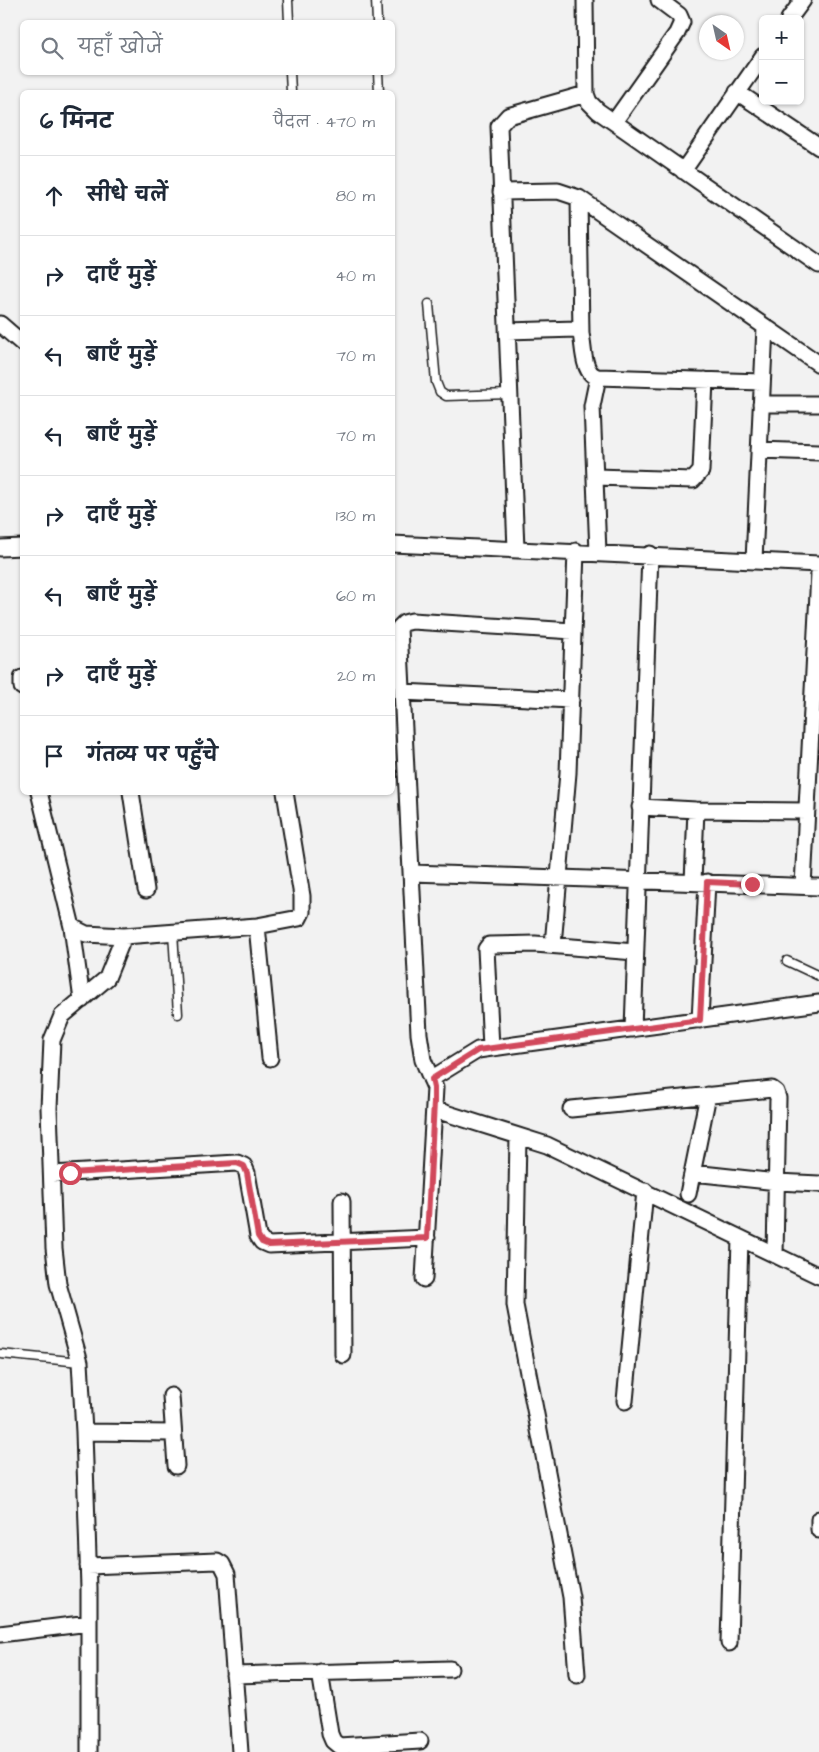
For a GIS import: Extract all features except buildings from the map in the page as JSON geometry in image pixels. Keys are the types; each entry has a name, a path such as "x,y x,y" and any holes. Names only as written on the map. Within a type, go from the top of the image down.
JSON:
{"street":[{"path":"585,0 586,94 590,102 598,111 819,265"},
{"path":"614,122 678,33 682,22 679,15 659,0"},
{"path":"792,15 802,0"},
{"path":"683,171 760,60"},
{"path":"737,92 819,147"},
{"path":"516,549 499,126 502,120 508,116 586,94"},
{"path":"501,192 558,191 579,198 819,364"},
{"path":"579,198 582,334 588,371 592,376 598,378 762,382"},
{"path":"0,324 20,341"},
{"path":"754,560 765,327"},
{"path":"507,331 571,328 577,329 582,334"},
{"path":"598,378 592,406 598,552"},
{"path":"596,477 693,480 698,476 701,471 705,380"},
{"path":"761,404 819,404"},
{"path":"759,450 819,452"},
{"path":"395,544 650,554 819,564"},
{"path":"0,548 20,547"},
{"path":"553,945 568,773 576,551"},
{"path":"633,1029 650,554"},
{"path":"803,886 816,681 819,573"},
{"path":"573,631 412,621 404,623 399,628 419,1034 423,1060 439,1111 546,1145 819,1276"},
{"path":"402,692 571,700"},
{"path":"40,795 72,927 82,1000"},
{"path":"131,795 146,890"},
{"path":"72,927 86,934 124,936 257,926 299,918 302,912 302,896 285,795"},
{"path":"640,807 696,810 807,811"},
{"path":"696,810 700,882 700,1020"},
{"path":"412,873 560,876 819,887"},
{"path":"257,926 270,1058"},
{"path":"89,1752 88,1566 80,1362 58,1284 54,1248 49,1108 52,1040 62,1016 107,978 124,936"},
{"path":"491,1047 486,949 489,945 553,945 635,952"},
{"path":"424,1279 434,1094 478,1050 819,1003"},
{"path":"571,1109 772,1089 776,1092 778,1098 776,1255"},
{"path":"688,1194 708,1096"},
{"path":"518,1136 515,1305 572,1597 577,1675"},
{"path":"52,1174 237,1163 244,1166 247,1173 258,1236 262,1242 269,1245 427,1238"},
{"path":"693,1173 777,1182 819,1184"},
{"path":"625,1401 645,1191"},
{"path":"342,1201 343,1355"},
{"path":"729,1643 740,1238"},
{"path":"170,1396 176,1466"},
{"path":"84,1432 174,1433"},
{"path":"819,1519 819,1530"},
{"path":"88,1566 218,1561 222,1564 227,1574 240,1752"},
{"path":"0,1634 89,1623"},
{"path":"234,1674 450,1668"},
{"path":"320,1672 330,1734 333,1741 339,1746 420,1741"}],"lane":[{"path":"288,0 289,20"},
{"path":"376,0 377,20"},
{"path":"290,75 291,90"},
{"path":"378,75 379,90"},
{"path":"429,304 436,382 440,392 446,396 510,394"},
{"path":"174,932 178,1014"},
{"path":"787,961 819,976"},
{"path":"1,1354 80,1362"}],"route":[{"path":"70,1173 237,1163 244,1166 247,1173 258,1236 262,1242 269,1245 427,1238 434,1102 432,1079 456,1062 478,1050 700,1020 707,882 752,884"}]}
